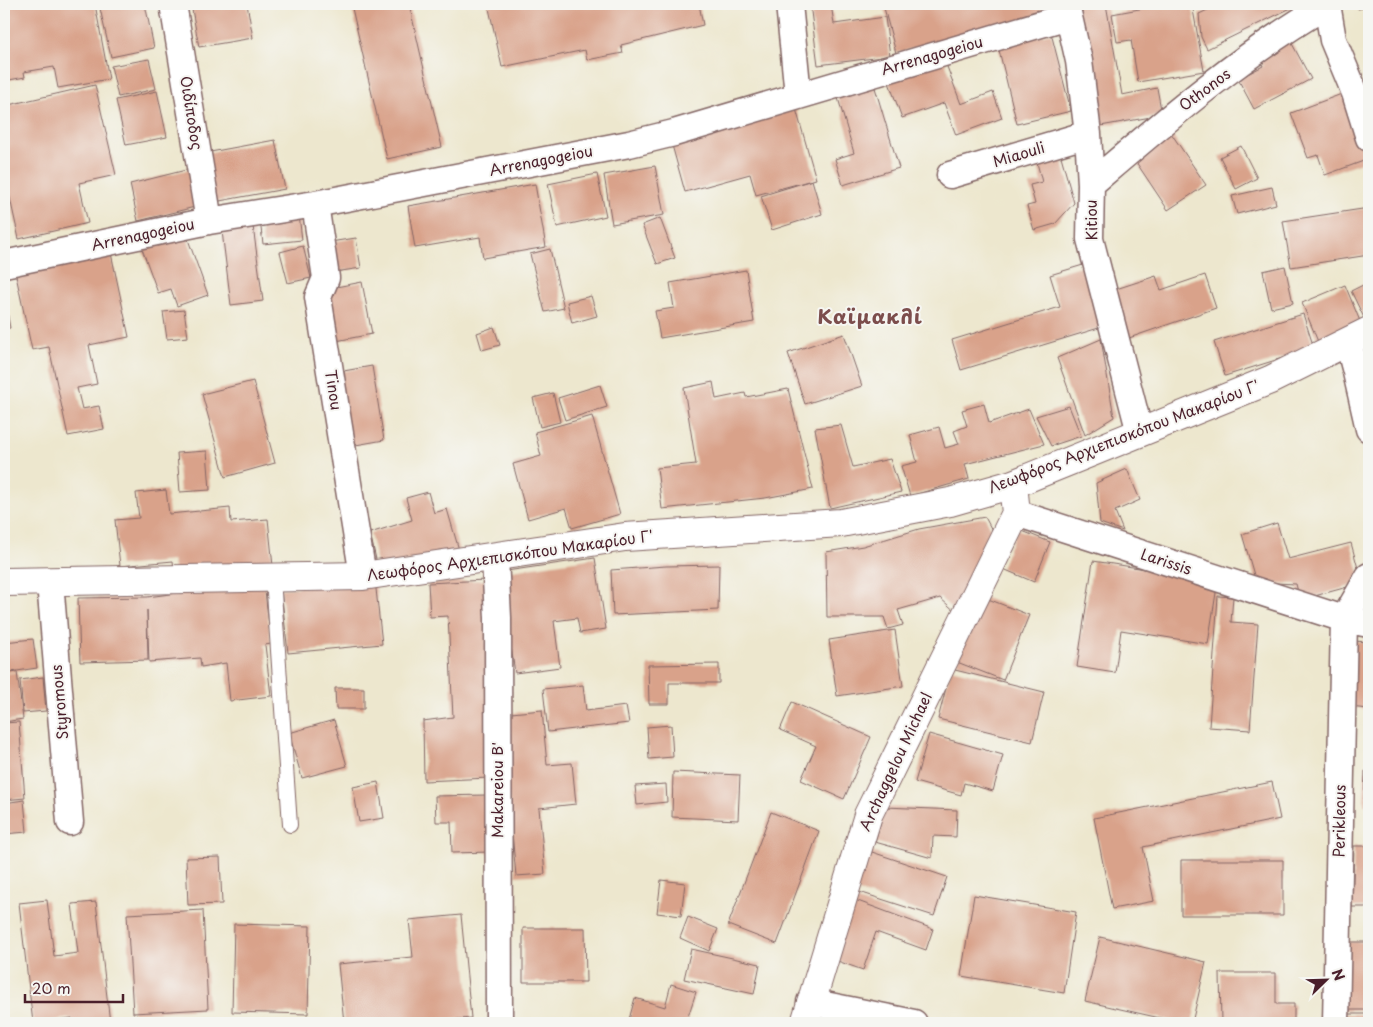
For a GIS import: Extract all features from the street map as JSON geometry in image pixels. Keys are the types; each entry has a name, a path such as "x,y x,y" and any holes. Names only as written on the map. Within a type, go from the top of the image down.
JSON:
{"street":[{"name":"Οιδίποδος","path":"173,4 209,221"},
{"path":"789,4 798,95"},
{"path":"1327,4 1333,40 1355,93 1369,138"},
{"name":"Othonos","path":"1091,184 1190,100 1291,26 1327,4"},
{"name":"Arrenagogeiou","path":"4,264 209,221 315,204 630,144 674,133 798,95 1067,10"},
{"name":"Kitiou","path":"1067,10 1078,61 1088,134 1091,184 1090,239 1140,433"},
{"name":"Miaouli","path":"950,175 1088,134"},
{"name":"Tinou","path":"315,204 326,278 318,296 363,576"},
{"path":"1359,336 1356,372 1369,429"},
{"name":"Λεωφόρος Αρχιεπισκόπου Μακαρίου Γ'","path":"4,582 363,576 495,558 625,537 841,524 950,502 1013,484 1270,380 1359,336"},
{"path":"1013,484 1016,513"},
{"name":"Larissis","path":"1016,513 1344,619 1369,624"},
{"name":"Archaggelou Michael","path":"808,1013 868,815 1016,513"},
{"name":"Makareiou B'","path":"495,558 498,618 499,1023"},
{"path":"1344,619 1369,576"},
{"name":"Styromous","path":"50,582 70,822"},
{"name":"Perikleous","path":"1336,1023 1344,619"},
{"path":"808,1013 914,1023"}],"lane":[{"path":"273,578 290,825"}],"building":[{"path":"15,4 95,4 109,79 58,88 54,67 24,72 25,77 4,81 4,6"},
{"path":"99,4 145,4 154,48 111,57"},
{"path":"191,4 247,4 253,38 199,47"},
{"path":"351,4 409,4 442,147 387,159"},
{"path":"488,4 699,4 703,25 621,45 623,53 587,60 585,50 502,67"},
{"path":"810,4 831,4 834,24 885,17 890,56 818,65"},
{"path":"883,4 1040,4 1043,14 896,53"},
{"path":"1072,4 1106,4 1122,95 1157,88 1162,115 1095,127"},
{"path":"1149,4 1192,4 1204,71 1138,82 1131,40 1117,42 1112,14 1150,7"},
{"path":"1220,4 1299,4 1207,49 1201,37 1199,14"},
{"path":"1357,4 1369,4 1369,7 1358,9"},
{"path":"1051,33 1071,111 1017,124 998,46"},
{"path":"1289,38 1311,79 1254,109 1238,79 1263,66 1258,55"},
{"path":"943,56 961,104 993,92 1002,118 956,135 944,103 902,118 887,77"},
{"path":"149,59 156,89 118,97 111,66"},
{"path":"873,81 899,168 843,185 835,159 854,153 836,91"},
{"path":"95,85 116,175 79,183 88,223 19,239 4,171 4,106"},
{"path":"157,91 167,137 126,145 116,100"},
{"path":"1347,92 1369,153 1369,159 1325,175 1318,155 1308,158 1291,113"},
{"path":"796,109 816,179 756,195 750,174 685,192 672,145"},
{"path":"1171,133 1206,185 1168,210 1134,159"},
{"path":"275,140 285,189 214,202 205,153"},
{"path":"1241,146 1257,178 1236,189 1220,157"},
{"path":"1059,149 1074,203 1055,224 1034,230 1027,206 1035,204 1030,185 1042,182 1035,155"},
{"path":"655,166 664,215 612,224 604,175"},
{"path":"190,169 199,206 138,221 130,184"},
{"path":"597,174 606,216 557,227 548,184"},
{"path":"812,180 822,214 772,230 761,196"},
{"path":"535,184 546,247 483,258 480,237 415,248 408,206"},
{"path":"1272,187 1276,204 1237,214 1232,196"},
{"path":"1369,208 1369,255 1291,267 1283,221"},
{"path":"299,215 302,240 263,244 260,220"},
{"path":"660,218 675,258 657,264 642,225"},
{"path":"253,226 263,301 231,305 222,231"},
{"path":"185,231 208,295 177,306 171,289 158,293 141,246"},
{"path":"356,238 361,268 335,272 330,242"},
{"path":"303,246 311,278 288,283 280,252"},
{"path":"550,249 564,308 545,312 530,254"},
{"path":"111,253 129,337 89,345 97,384 77,388 82,409 99,406 104,429 68,436 49,347 32,350 15,271"},
{"path":"1083,265 1102,327 961,370 952,340 1060,307 1050,275"},
{"path":"1285,266 1293,303 1271,308 1263,271"},
{"path":"746,270 754,322 660,338 655,311 674,308 670,283"},
{"path":"1205,275 1216,308 1129,338 1113,290 1156,276 1161,290"},
{"path":"362,282 372,334 336,341 326,289"},
{"path":"1369,282 1369,323 1367,324 1351,291"},
{"path":"1345,285 1362,326 1319,344 1302,303"},
{"path":"591,296 597,316 572,323 567,302"},
{"path":"4,300 10,328 4,329"},
{"path":"184,310 188,337 167,339 163,312"},
{"path":"1303,314 1314,348 1225,376 1214,342"},
{"path":"494,327 500,345 482,350 477,333"},
{"path":"844,334 862,386 805,404 788,353"},
{"path":"1101,339 1114,417 1085,435 1057,358"},
{"path":"372,366 384,440 350,446 338,372"},
{"path":"253,381 275,463 225,477 202,394"},
{"path":"713,382 716,399 745,393 746,397 788,389 813,489 765,498 662,509 657,468 696,464 684,388"},
{"path":"600,385 607,407 565,420 558,398"},
{"path":"553,393 560,422 540,427 533,398"},
{"path":"984,404 989,423 1029,409 1044,444 965,464 969,479 910,496 901,466 917,462 910,435 939,427 945,448 959,444 954,431 967,426 962,410"},
{"path":"1069,406 1081,436 1051,446 1036,416"},
{"path":"592,416 620,514 572,528 566,508 528,519 513,464 541,456 535,432"},
{"path":"841,425 853,467 890,459 901,492 830,508 815,428"},
{"path":"207,451 210,490 180,492 177,453"},
{"path":"1127,469 1140,500 1115,511 1123,531 1100,523 1096,483"},
{"path":"166,490 169,514 230,508 231,522 268,519 273,566 175,577 173,561 120,566 115,520 139,518 136,493"},
{"path":"428,492 434,513 447,509 459,550 378,568 370,533 412,520 406,498"},
{"path":"985,517 996,538 957,613 940,598 898,610 903,625 888,629 884,617 827,617 826,552 863,546 919,529"},
{"path":"1277,523 1288,559 1351,543 1362,583 1300,600 1296,584 1256,582 1242,534"},
{"path":"1017,529 1050,542 1034,582 1001,568"},
{"path":"595,558 606,629 580,633 577,618 554,621 560,667 515,673 500,572"},
{"path":"1093,561 1218,580 1208,644 1121,630 1115,673 1077,667"},
{"path":"719,565 718,610 613,615 611,570"},
{"path":"375,580 382,644 288,653 281,589"},
{"path":"485,580 489,778 424,781 423,721 453,717 448,616 430,617 428,583"},
{"path":"264,582 271,644 265,645 271,696 230,701 226,663 201,667 200,658 149,662 147,610 148,660 80,662 78,598 147,597"},
{"path":"1218,596 1233,597 1231,622 1258,624 1250,730 1209,727"},
{"path":"983,597 1029,615 1003,680 957,662"},
{"path":"895,630 903,686 837,696 829,640"},
{"path":"33,639 37,668 4,673 4,642"},
{"path":"1353,641 1369,642 1369,709 1349,707"},
{"path":"719,664 719,683 669,683 669,704 649,704 648,665"},
{"path":"951,669 1044,692 1032,742 938,719"},
{"path":"17,672 23,719 4,722 4,674"},
{"path":"43,677 46,711 23,713 20,680"},
{"path":"583,685 586,711 626,706 629,723 548,732 543,689"},
{"path":"335,688 364,688 364,709 336,709"},
{"path":"792,702 871,737 844,799 801,780 816,746 780,730"},
{"path":"542,710 547,765 572,763 576,804 539,808 545,874 516,876 501,714"},
{"path":"334,720 347,766 302,778 289,733"},
{"path":"19,722 25,798 4,800 4,723"},
{"path":"671,725 673,757 649,759 647,727"},
{"path":"929,734 1003,755 993,791 964,783 961,795 915,782"},
{"path":"1365,771 1369,771 1369,805 1364,805"},
{"path":"673,772 740,775 738,820 672,817"},
{"path":"378,782 384,818 359,822 353,787"},
{"path":"1272,782 1280,819 1143,847 1154,901 1112,909 1094,818"},
{"path":"666,784 667,802 637,805 635,786"},
{"path":"488,795 490,852 452,853 451,822 436,822 435,796"},
{"path":"24,800 27,832 4,834 4,803"},
{"path":"885,807 957,810 956,837 933,836 932,858 875,842"},
{"path":"771,812 819,831 777,944 728,925"},
{"path":"1354,846 1369,846 1369,907 1352,907"},
{"path":"863,849 947,877 934,916 850,889"},
{"path":"220,857 222,904 188,905 186,858"},
{"path":"1181,860 1283,860 1283,915 1181,915"},
{"path":"661,880 685,883 681,916 657,913"},
{"path":"974,895 1076,912 1064,993 961,976"},
{"path":"847,897 933,929 926,950 876,932 863,970 826,957"},
{"path":"47,900 54,956 78,953 72,904 96,902 110,1023 72,1023 72,1018 33,1023 19,903"},
{"path":"203,910 208,1009 133,1013 127,914"},
{"path":"461,915 471,1018 418,1023 344,1023 338,964 413,957 409,920"},
{"path":"688,917 718,929 709,951 680,938"},
{"path":"234,924 310,926 308,1014 232,1012"},
{"path":"523,928 585,928 586,982 523,982"},
{"path":"1100,937 1206,962 1192,1023 1182,1023 1085,1001"},
{"path":"1341,942 1369,942 1369,1010 1341,1010"},
{"path":"691,949 760,964 754,994 684,979"},
{"path":"1220,973 1276,973 1276,1004 1294,1004 1294,1023 1221,1023"},
{"path":"671,984 696,992 686,1023 628,1023 635,998 665,1007"},
{"path":"1341,1014 1369,1014 1369,1023 1341,1023"}],"district":[{"name":"Καϊμακλί","path":"870,317"}]}
